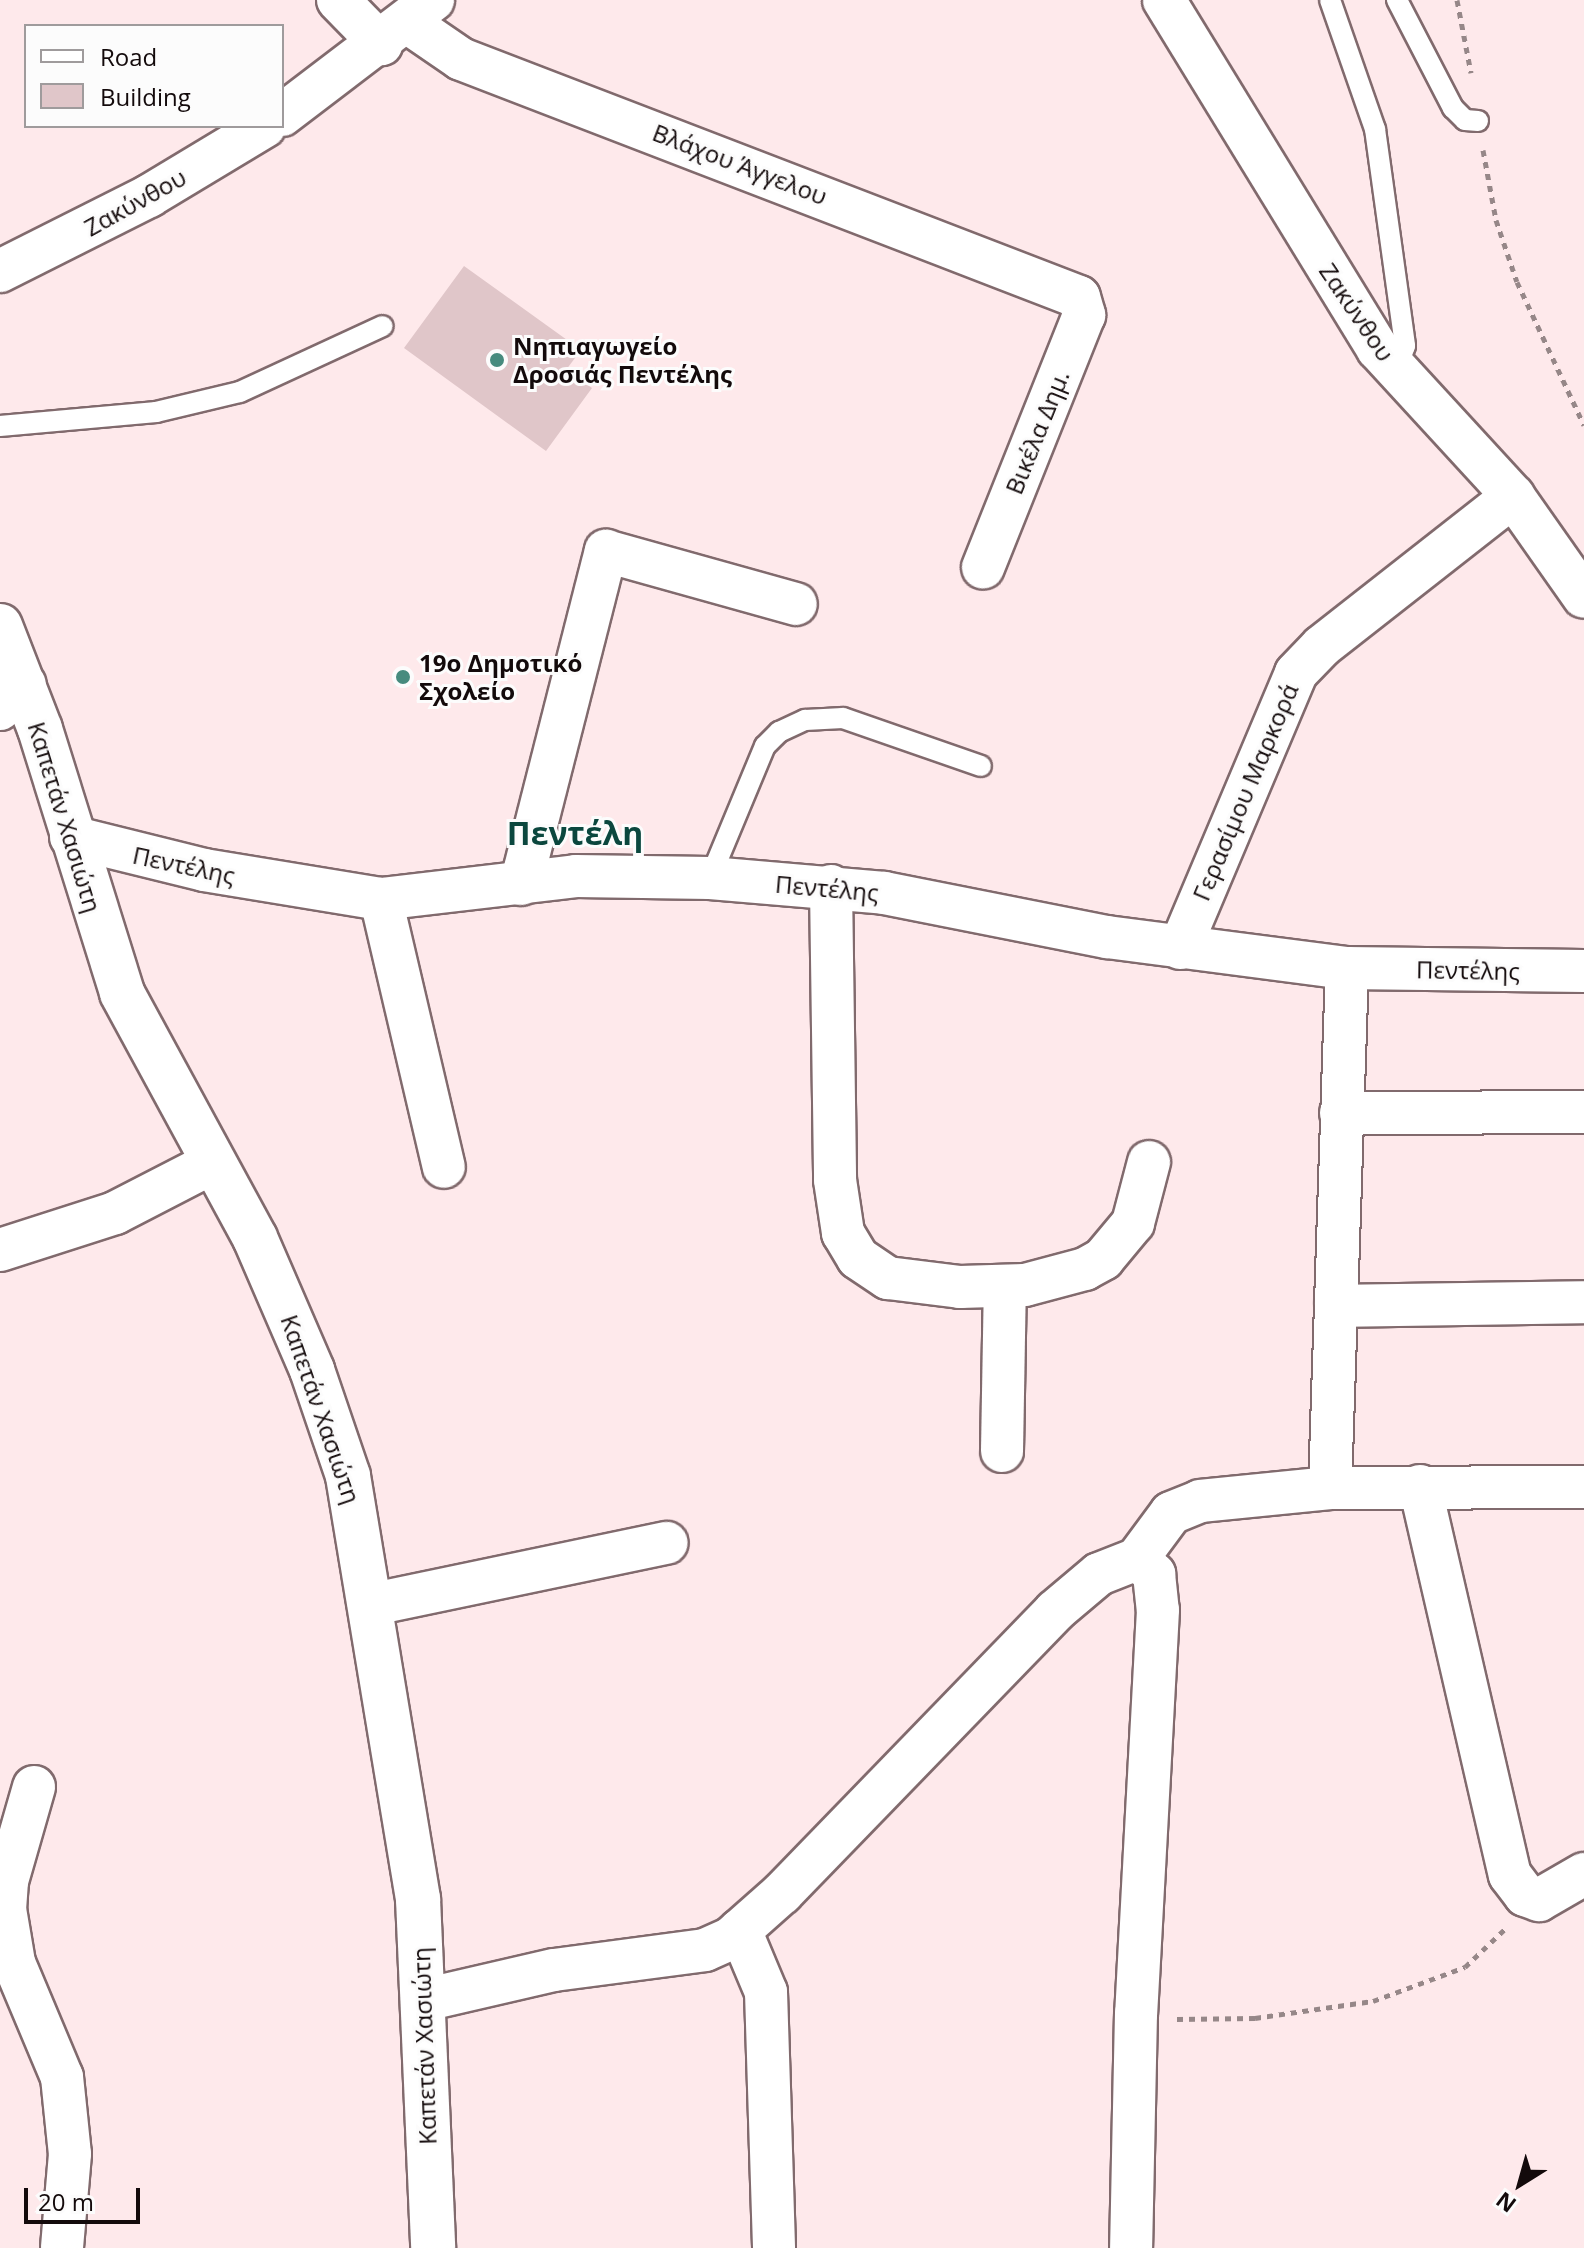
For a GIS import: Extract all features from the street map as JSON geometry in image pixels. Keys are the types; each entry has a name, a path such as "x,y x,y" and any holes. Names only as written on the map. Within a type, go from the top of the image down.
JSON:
{"street":[{"name":"Βλάχου Άγγελου","path":"338,0 407,22 461,59 1079,297"},
{"name":"Ζακύνθου","path":"1164,0 1352,312 1396,369 1513,496 1584,597"},
{"path":"284,114 407,22"},
{"name":"Ζακύνθου","path":"0,271 149,196 262,128"},
{"name":"Βικέλα Δημ.","path":"983,568 1084,315 1079,297"},
{"name":"Γερασίμου Μαρκορά","path":"1180,948 1296,673 1322,646 1513,496"},
{"path":"521,884 606,551 796,604"},
{"name":"Καπετάν Χασιώτη","path":"0,626 12,697 71,837 122,993 255,1238 312,1370 348,1476 418,1899 433,2248"},
{"name":"Πεντέλης","path":"71,837 275,884 381,899 616,875 710,878 831,886 1180,948 1347,968 1584,971"},
{"path":"831,886 835,1180 843,1233 858,1258 888,1278 1005,1287 1056,1279 1103,1259 1133,1223 1149,1162"},
{"path":"381,899 444,1167"},
{"path":"1330,1488 1347,968"},
{"path":"1341,1113 1584,1112"},
{"path":"0,1250 115,1213 214,1162"},
{"path":"1002,1451 1005,1287"},
{"path":"1336,1306 1584,1302"},
{"path":"1420,1486 1510,1875 1525,1895 1539,1900 1584,1874"},
{"path":"424,2000 554,1970 705,1950 740,1930 1055,1611 1109,1568 1137,1559 1162,1522 1182,1506 1330,1488 1584,1487"},
{"path":"369,1605 667,1543"},
{"path":"1131,2248 1136,2013 1158,1610 1154,1574 1137,1559"},
{"path":"34,1787 7,1881 5,1909 14,1963 62,2077 70,2154 62,2248"},
{"path":"740,1930 766,1992 774,2248"}],"lane":[{"path":"1330,0 1375,129 1405,346 1396,369"},
{"path":"1397,0 1453,108 1465,120 1478,121"},
{"path":"0,426 96,420 216,398 283,376 383,326"},
{"path":"710,878 765,746 779,732 805,720 843,718 981,766"}],"path":[{"path":"1457,0 1505,250 1584,425"},
{"path":"1136,2013 1188,2021 1255,2018 1373,2001 1465,1967 1498,1939 1525,1895"}],"building":[{"name":"Νηπιαγωγείο Δροσιάς Πεντέλης","path":"464,266 581,350 566,370 592,388 546,451 404,348"}],"place":[{"name":"Νηπιαγωγείο Δροσιάς Πεντέλης","path":"497,360"},
{"name":"19ο Δημοτικό Σχολείο","path":"403,677"}],"district":[{"name":"Πεντέλη","path":"575,833"}]}
